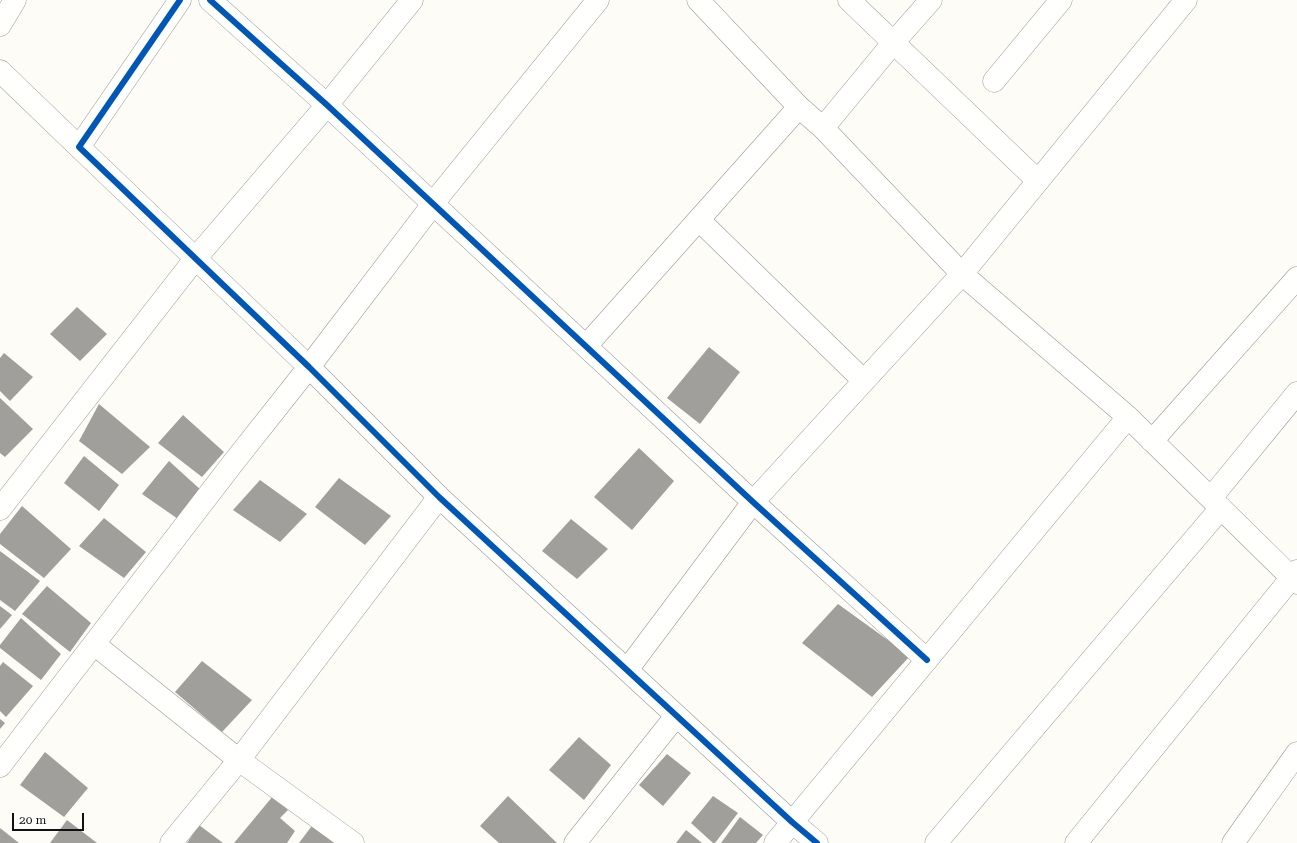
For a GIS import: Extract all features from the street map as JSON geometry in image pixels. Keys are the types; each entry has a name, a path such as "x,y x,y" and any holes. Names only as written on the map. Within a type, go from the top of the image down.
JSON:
{"street":[{"path":"0,26 15,0"},
{"path":"79,147 180,0"},
{"path":"210,0 434,203 753,502 927,660"},
{"path":"0,509 195,259 327,105 412,0"},
{"path":"0,766 434,203 598,0"},
{"path":"698,0 799,107 823,128 962,274 1128,417 1216,503 1295,577 1076,843"},
{"path":"849,0 1038,181"},
{"path":"823,128 893,43 931,0"},
{"path":"994,80 1061,0"},
{"path":"627,670 753,502 962,274 1186,0"},
{"path":"0,71 309,367 439,497 792,822 818,843"},
{"path":"586,346 799,107"},
{"path":"699,220 864,382"},
{"path":"1152,441 1297,278"},
{"path":"936,843 1216,503 1297,393"},
{"path":"775,843 1128,417"},
{"path":"171,843 239,760 439,497"},
{"path":"94,644 239,760 353,843"},
{"path":"575,843 676,716"},
{"path":"1233,843 1297,753"}],"building":[{"path":"77,307 107,334 80,361 50,334"},
{"path":"709,347 740,372 700,424 667,398"},
{"path":"4,353 33,377 10,401 0,391 0,358"},
{"path":"0,398 33,429 5,457 0,453"},
{"path":"99,404 150,447 122,474 79,441"},
{"path":"183,415 224,452 202,477 158,443"},
{"path":"639,448 674,481 632,530 594,497"},
{"path":"84,456 119,485 99,511 64,483"},
{"path":"169,461 202,491 178,519 142,494"},
{"path":"339,478 391,516 365,545 315,507"},
{"path":"260,480 307,514 280,542 233,510"},
{"path":"22,506 71,549 44,578 0,544 0,534"},
{"path":"104,518 146,552 124,578 79,546"},
{"path":"571,519 608,549 577,579 542,551"},
{"path":"0,551 40,581 15,611 0,600"},
{"path":"47,586 91,623 70,652 22,614"},
{"path":"838,604 910,656 872,697 802,643"},
{"path":"0,606 12,615 0,629"},
{"path":"21,618 61,654 41,680 0,648 0,645"},
{"path":"202,661 252,700 222,732 175,692"},
{"path":"3,662 33,686 6,717 0,711 0,666"},
{"path":"0,719 5,723 0,729"},
{"path":"579,737 611,765 584,800 549,770"},
{"path":"45,752 88,788 64,817 20,785"},
{"path":"667,754 691,773 663,806 639,785"},
{"path":"273,796 288,810 280,818 295,831 287,843 234,843"},
{"path":"508,796 557,843 499,843 480,826"},
{"path":"713,796 738,813 715,843 713,843 691,823"},
{"path":"740,817 763,835 756,843 721,843"},
{"path":"67,820 97,843 50,843"},
{"path":"314,823 336,843 299,843"},
{"path":"199,825 223,843 187,843"},
{"path":"0,828 19,843 0,843"},
{"path":"686,830 702,843 676,843"}],"cycle path":[{"path":"180,0 79,147 309,367 439,497 792,822 817,843"},
{"path":"210,0 327,105 753,502 927,660"}]}
